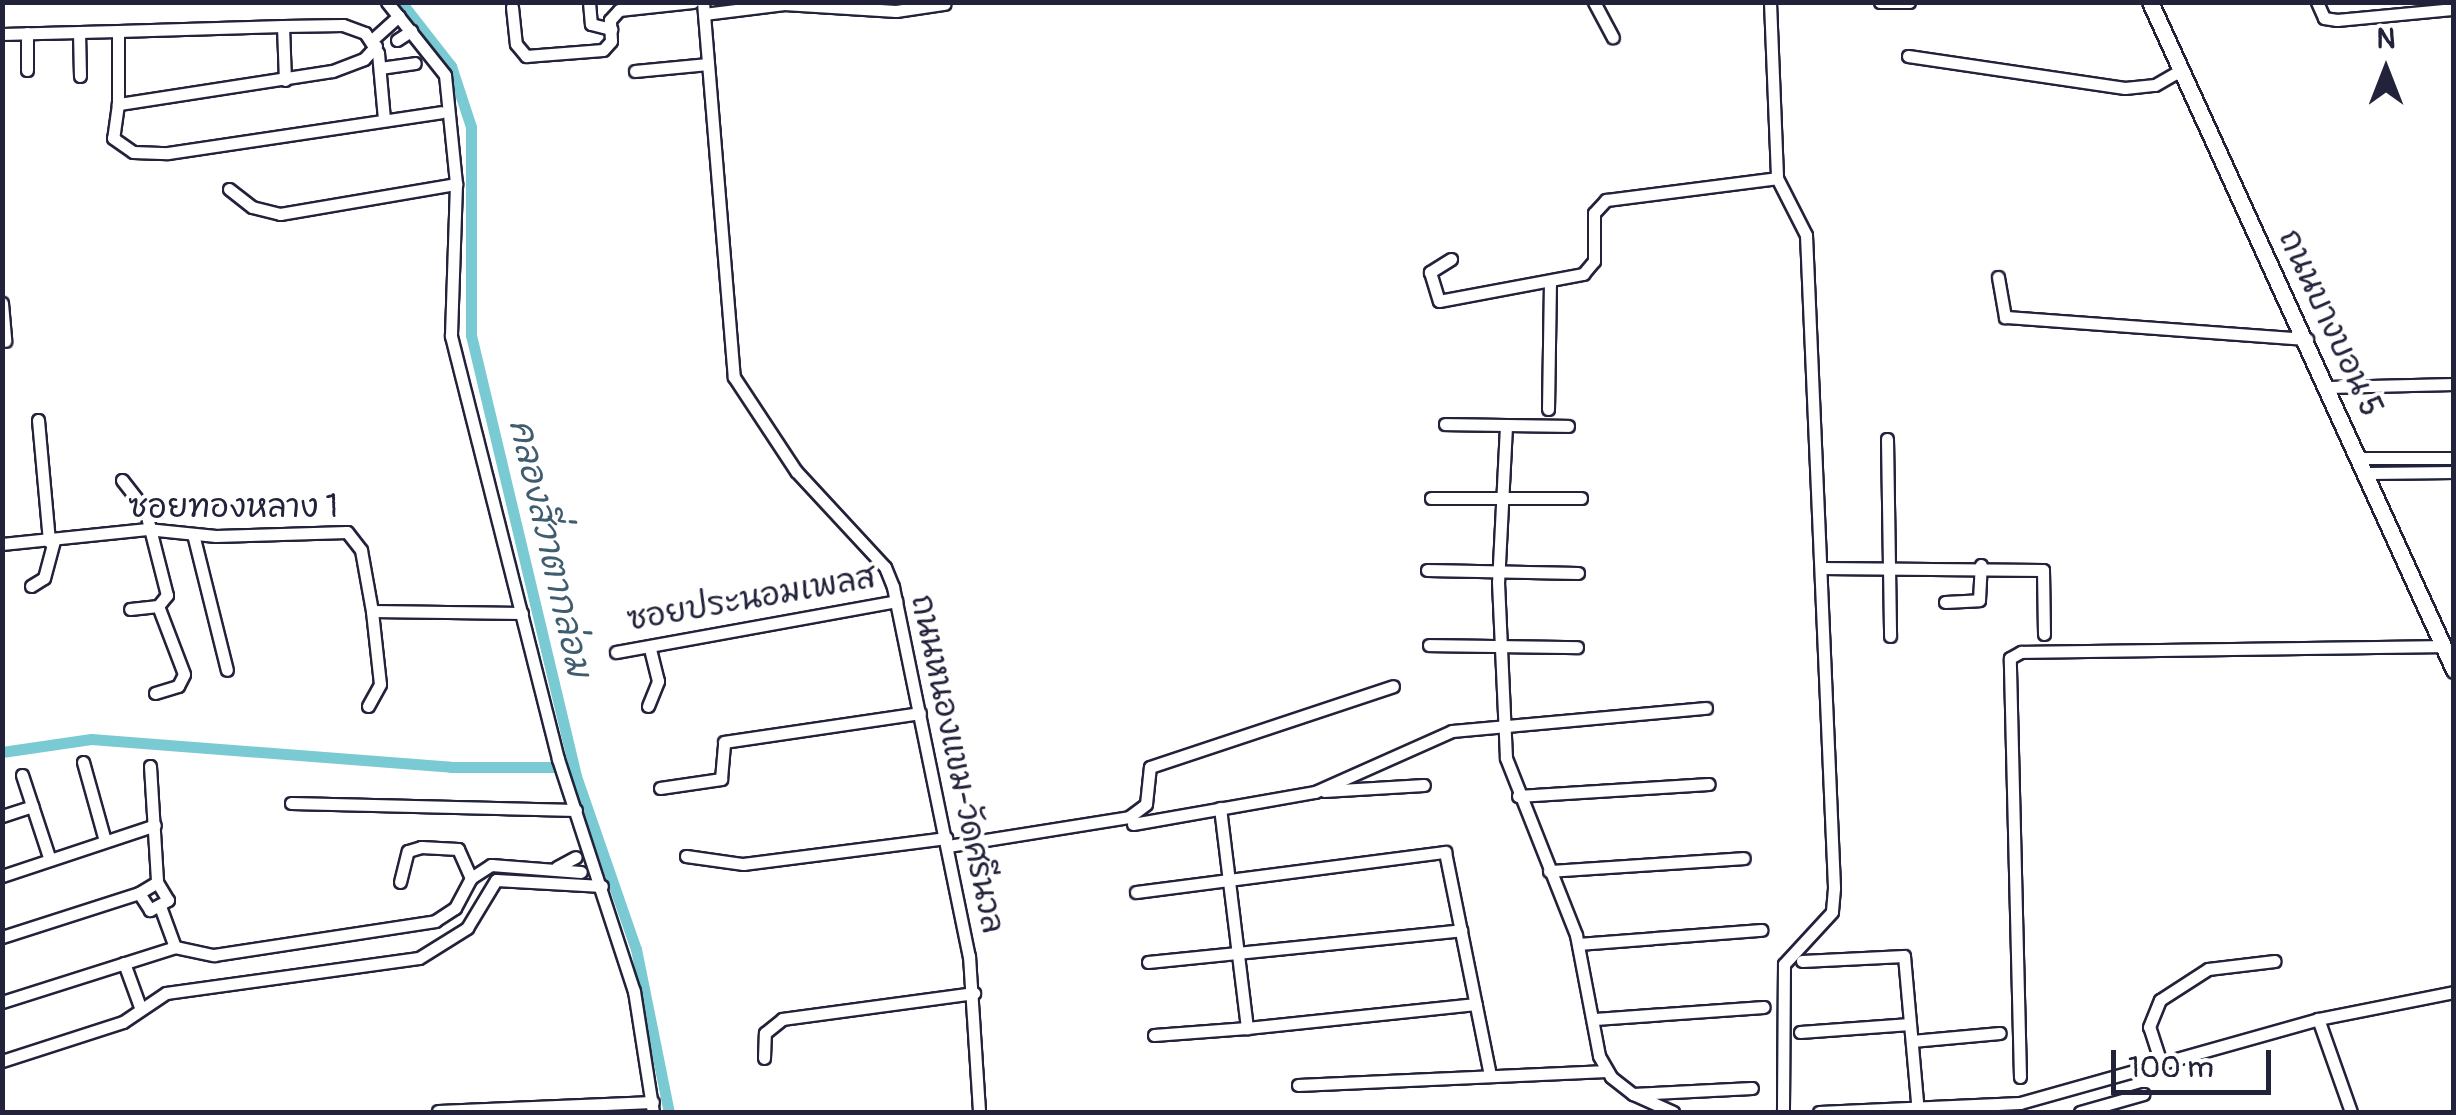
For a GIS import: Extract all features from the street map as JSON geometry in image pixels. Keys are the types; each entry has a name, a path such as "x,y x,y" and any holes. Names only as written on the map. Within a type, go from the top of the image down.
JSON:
{"main road":[{"name":"ถนนบางบอน 5","path":"2150,2 2365,466 2454,670"}],"street":[{"path":"388,2 445,75 456,184 451,336 561,767 576,810 583,855 588,870 602,886 646,1039 653,1107 438,1111"},
{"path":"589,2 591,24 610,29"},
{"path":"512,7 516,44 526,56 603,50 620,10 693,2"},
{"path":"1594,2 1613,37"},
{"path":"1770,2 1776,173 1806,236 1834,899 1832,912 1784,964 1783,1112"},
{"path":"1880,2 1909,2"},
{"path":"2317,2 2324,18 2338,20 2454,9"},
{"path":"704,8 784,4 896,11 944,4"},
{"name":"ถนนหนองแขม-วัดศรีนวล","path":"704,8 734,378 796,471 884,566 896,600 974,993 979,1112"},
{"path":"118,104 285,80 353,64 375,46 399,16"},
{"path":"2,34 343,25 375,46 384,118"},
{"path":"283,26 285,80"},
{"path":"118,31 118,146 148,153 441,112"},
{"path":"375,46 394,42 411,31"},
{"path":"79,32 80,76"},
{"path":"27,34 27,70"},
{"path":"1908,56 2125,88 2155,85 2181,70"},
{"path":"380,68 415,63"},
{"path":"635,71 708,64"},
{"path":"1451,260 1430,272 1439,300 1550,281 1590,270 1594,212 1606,200 1776,173"},
{"path":"229,189 252,206 280,214 456,184"},
{"path":"1998,277 2005,316 2307,339"},
{"path":"1548,409 1550,281"},
{"path":"2,303 5,341"},
{"path":"2328,387 2454,384"},
{"path":"31,586 44,578 51,542 38,420"},
{"path":"1445,424 1568,426"},
{"path":"1506,426 1498,571 1506,758 1578,944 1607,1071 1647,1107 1673,1112"},
{"path":"1887,439 1890,636"},
{"path":"2365,466 2454,458"},
{"path":"2365,466 2454,472"},
{"path":"122,480 145,509 147,529 166,587 166,601 158,606 130,609"},
{"path":"1431,498 1581,498"},
{"name":"ซอยทองหลาง 1","path":"2,544 51,542 147,529 193,534 347,532 358,540 372,612 380,684 368,706"},
{"path":"193,534 228,670"},
{"path":"1821,568 1981,566 2043,570 2044,642"},
{"path":"1945,602 1979,600 1981,566"},
{"path":"1427,570 1578,573"},
{"name":"ซอยประนอมเพลส","path":"616,652 896,600"},
{"path":"156,693 178,686 184,674 158,606"},
{"path":"372,612 522,613"},
{"path":"2020,1078 2010,658 2044,642 2444,646"},
{"path":"1428,645 1577,647"},
{"path":"648,706 658,681 650,648"},
{"path":"686,856 743,864 1129,817 1146,804 1146,772 1159,762 1393,686"},
{"path":"1315,792 1452,732 1504,722 1706,708"},
{"path":"660,788 721,779 724,742 920,713"},
{"path":"83,762 105,841"},
{"path":"150,766 157,882 166,889 161,909 175,946"},
{"path":"22,774 50,860"},
{"path":"1518,796 1709,784"},
{"path":"1133,824 1315,792 1424,785"},
{"path":"291,803 576,810"},
{"path":"2,816 32,806"},
{"path":"1220,808 1246,1028"},
{"path":"2,876 154,826"},
{"path":"400,882 408,851 420,847 458,849 471,878"},
{"path":"1136,892 1445,852 1490,1076"},
{"path":"557,867 583,855"},
{"path":"1549,871 1744,858"},
{"path":"2,1002 175,946 214,955 435,921 456,908 471,878 491,865 588,870"},
{"path":"2,1061 123,1022 140,1007 192,988 420,958 467,928 496,880 602,886"},
{"path":"2,936 140,893 157,882"},
{"path":"140,893 141,904 161,909"},
{"path":"1148,962 1461,930"},
{"path":"1578,944 1761,930"},
{"path":"1802,960 1904,956 1918,1111"},
{"path":"2161,1063 2150,1027 2160,1000 2208,969 2275,960"},
{"path":"124,963 140,1007"},
{"path":"1819,1112 2020,1108 2094,1082 2318,1019 2454,992"},
{"path":"764,1058 765,1033 782,1018 974,993"},
{"path":"1154,1035 1476,1004"},
{"path":"1596,1019 1764,1007"},
{"path":"2318,1019 2350,1112"},
{"path":"1800,1032 1910,1024"},
{"path":"1912,1040 2000,1034"},
{"path":"1298,1086 1607,1071"},
{"path":"2094,1082 2102,1109"},
{"path":"1632,1094 1752,1088"},
{"path":"2080,1112 2102,1109 2143,1094"}],"waterway":[{"name":"คลองสี่วาตากล่อม","path":"401,2 451,66 471,127 471,335 576,776 636,949 669,1112"},
{"path":"2,752 91,739 451,767 569,767"}]}
